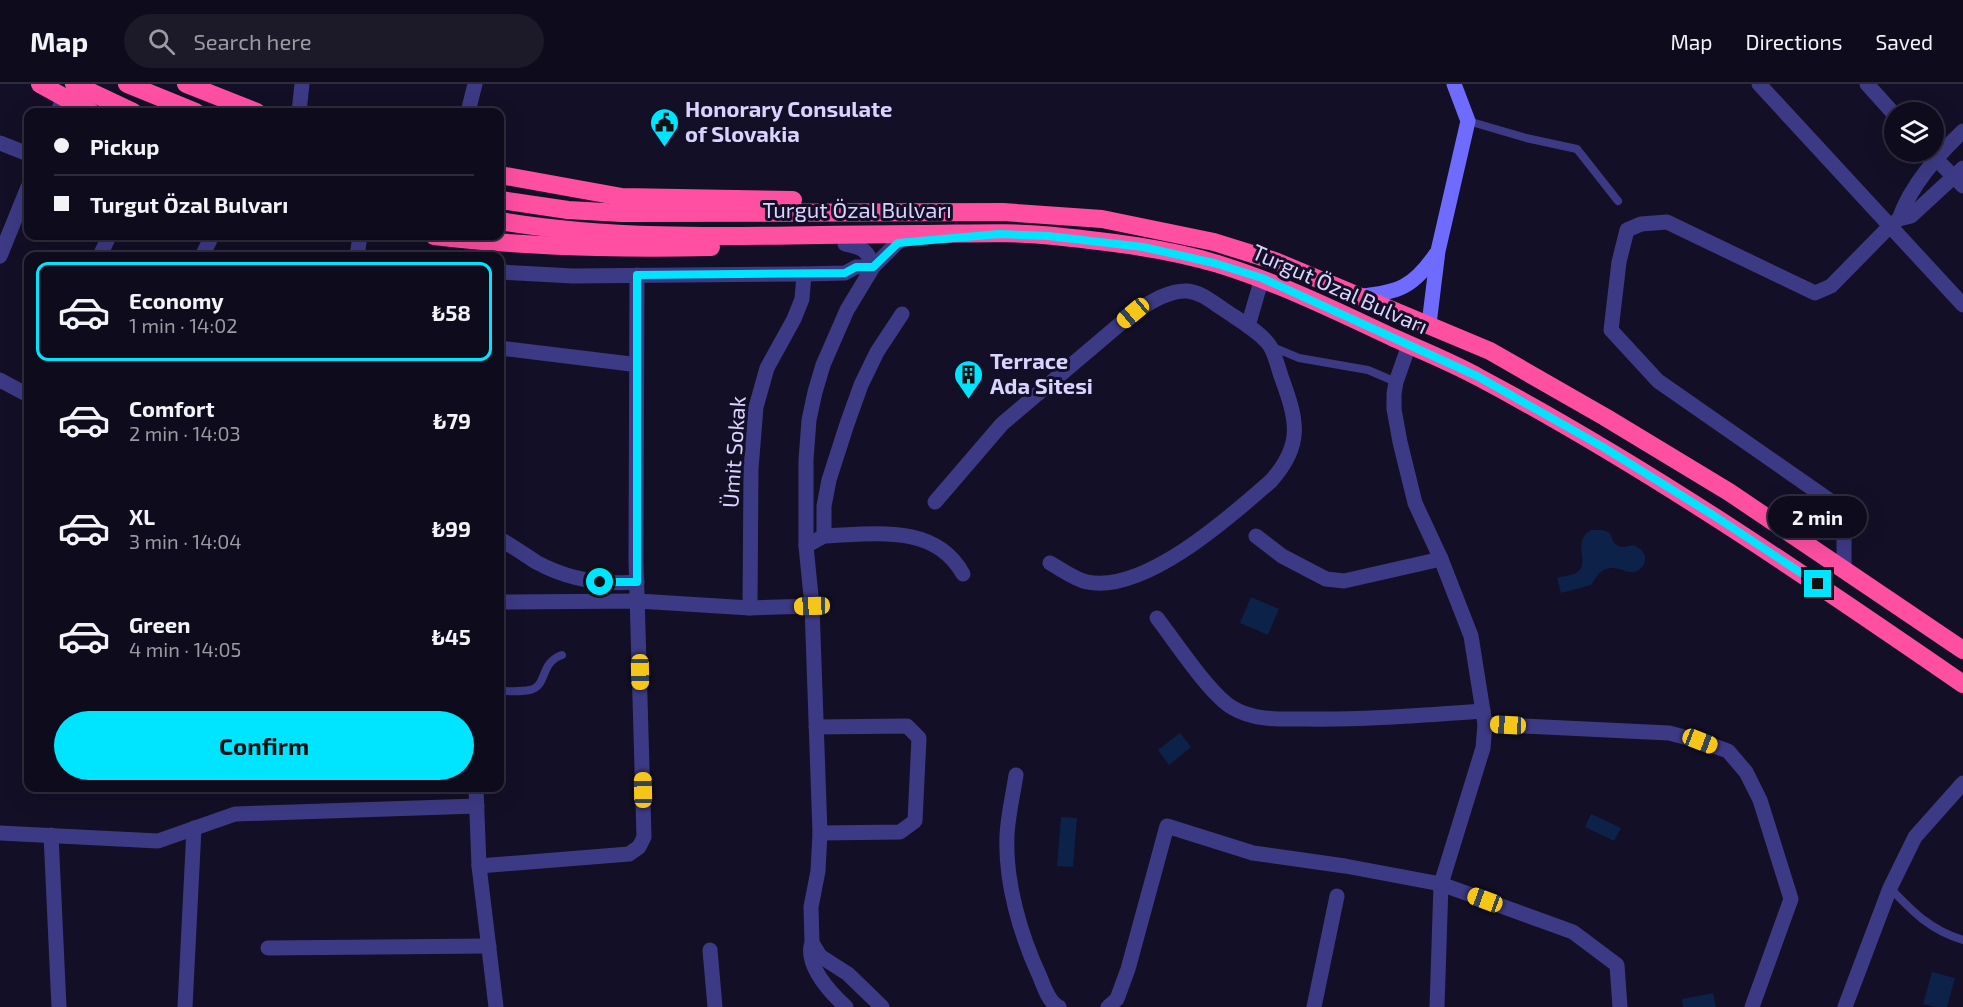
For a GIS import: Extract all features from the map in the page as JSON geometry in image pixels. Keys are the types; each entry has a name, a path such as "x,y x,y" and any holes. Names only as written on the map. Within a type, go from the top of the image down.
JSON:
{"highway":[{"path":"40,84 84,108"},
{"path":"127,84 186,108"},
{"path":"191,85 247,108"},
{"path":"65,98 114,108"},
{"path":"504,176 622,197 961,200 997,203 1102,219"},
{"name":"Turgut Özal Bulvarı","path":"504,201 568,210 622,213 991,212 1102,219 1214,242 1275,261 1490,351 1729,492 1963,650"},
{"name":"Turgut Özal Bulvarı","path":"504,222 557,230 623,234 1048,236 1143,247 1214,263 1262,278 1477,376 1603,447 1722,521 1963,684"},
{"path":"469,240 622,249 898,243 999,234"}],"street":[{"path":"299,108 302,84"},
{"path":"469,108 475,84"},
{"path":"1429,324 1438,251 1468,121 1454,84"},
{"path":"1759,84 1894,223 1963,305"},
{"path":"1867,84 1884,103"},
{"path":"1944,146 1963,131"},
{"path":"0,143 24,152"},
{"path":"1844,569 1844,526 1829,500 1658,381 1611,330 1619,262 1627,230 1641,224 1667,222 1815,293 1831,286 1894,223 1928,162"},
{"path":"1894,223 1911,216 1960,177 1941,162"},
{"path":"0,256 24,197"},
{"path":"846,1007 832,992 810,955 811,907 818,871 820,833 812,606 806,546 806,460 809,420 815,392 837,332 873,267 898,243"},
{"path":"845,244 862,247 869,254 873,267"},
{"path":"1360,296 1384,294 1407,285 1425,271 1438,251"},
{"path":"504,272 573,276 804,274 845,273 856,267 873,267"},
{"name":"Ümit Sokak","path":"750,608 751,469 756,407 767,368 794,319 802,299 804,274"},
{"path":"479,866 629,854 642,843 644,837 637,582 637,275"},
{"path":"1248,326 1262,278"},
{"path":"935,502 1002,424 1133,313 1148,304 1172,293 1186,291 1198,293 1248,326 1270,345 1290,400 1296,429 1293,447 1279,472 1271,481 1193,544 1149,571 1106,583 1085,582 1050,563"},
{"path":"824,536 824,506 829,480 847,424 861,385 902,314"},
{"path":"1409,345 1396,382 1394,409 1406,470 1415,503 1441,559 1471,636 1484,718 1483,748 1441,884 1437,1007"},
{"path":"504,348 631,364"},
{"path":"0,380 24,393"},
{"path":"806,546 824,536 888,534 912,536 933,544 955,559 963,574"},
{"path":"1256,536 1282,556 1334,581 1344,581 1441,559"},
{"path":"504,542 538,563 579,579 619,584 637,582"},
{"path":"504,602 638,601 750,608 812,606"},
{"path":"1157,618 1217,695 1232,708 1247,715 1265,718 1342,720 1484,718 1669,733 1728,751 1746,772 1760,800 1791,899 1752,1007"},
{"path":"816,727 907,726 919,738 915,821 900,832 820,833"},
{"path":"1016,775 1007,835 1011,892 1028,950 1050,999 1054,1005 1059,1007"},
{"path":"1845,1007 1890,888 1915,837 1963,783"},
{"path":"476,792 479,866 496,1007"},
{"path":"0,833 158,841 235,814 477,806"},
{"path":"1108,1007 1117,999 1128,969 1167,826 1253,853 1345,866 1441,884 1573,932 1617,965 1620,1007"},
{"path":"185,1007 194,828"},
{"path":"51,835 59,1007"},
{"path":"1314,1007 1337,896"},
{"path":"812,943 820,956 848,974 882,1007"},
{"path":"268,948 489,946"},
{"path":"710,950 715,1007"}],"lane":[{"path":"1468,121 1526,138 1576,149 1618,201"},
{"path":"1270,345 1299,358 1360,368 1396,382"},
{"path":"504,691 535,688 543,679 548,664 562,655"},
{"path":"1890,888 1921,919 1946,935 1963,940"}],"water":[{"path":"1591,530 1603,530 1610,533 1618,546 1638,547 1644,554 1644,563 1641,568 1633,572 1609,568 1598,574 1591,585 1561,593 1557,578 1574,574 1580,569 1582,541"},
{"path":"1251,597 1279,609 1268,635 1240,623"},
{"path":"1180,733 1191,747 1169,765 1158,750"},
{"path":"1591,814 1621,828 1614,841 1585,827"},
{"path":"1061,817 1077,818 1073,867 1057,866"},
{"path":"1932,972 1955,978 1947,1007 1923,1004"},
{"path":"1713,993 1716,1007 1683,1007 1682,999"}],"place":[{"name":"Honorary Consulate of Slovakia","path":"664,148"},
{"name":"Terrace Ada Sitesi","path":"969,400"}],"route":[{"path":"600,582 619,584 637,582 637,275 845,273 856,267 873,267 898,243 999,234 1048,236 1143,247 1214,263 1262,278 1477,376 1603,447 1818,584"}]}
